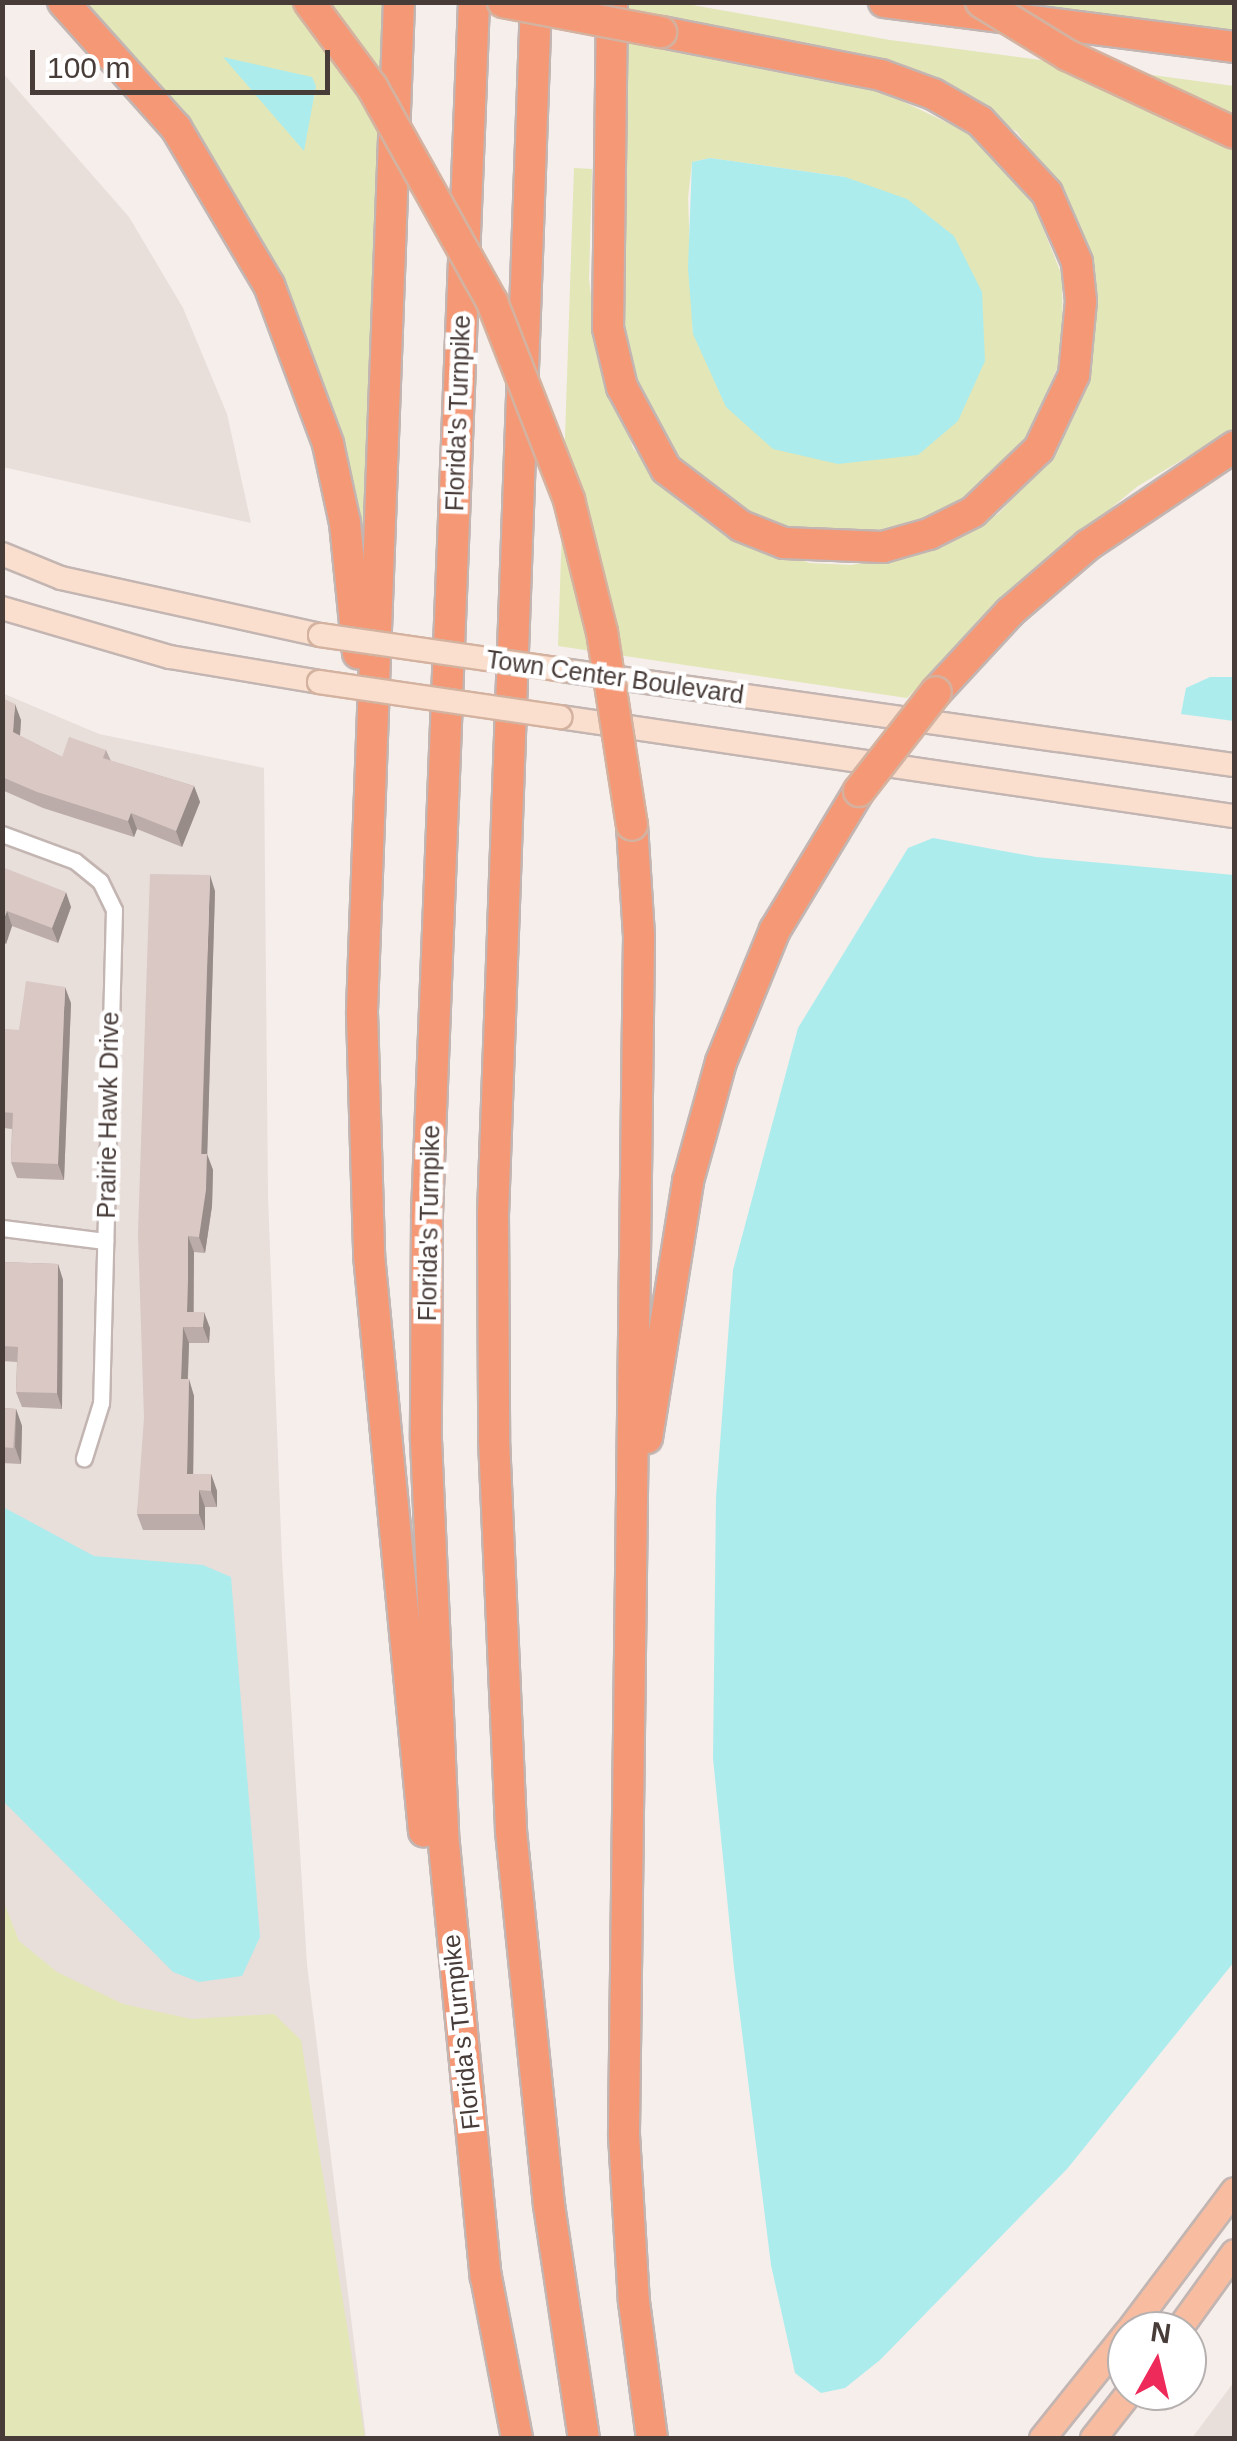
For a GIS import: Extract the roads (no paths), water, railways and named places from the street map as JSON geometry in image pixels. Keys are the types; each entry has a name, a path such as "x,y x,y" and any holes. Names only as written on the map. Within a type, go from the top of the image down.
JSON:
{"highway":[{"path":"63,2 176,128 227,205 304,365 347,540 366,820"},
{"path":"309,2 372,87 492,302 569,500 602,632 632,824 638,937 624,2135 634,2302 652,2438"},
{"path":"399,2 366,820 362,1013 370,1275 422,1818 486,2277"},
{"name":"Florida's Turnpike","path":"474,2 427,1217 426,1440 442,1834 486,2277 517,2438"},
{"path":"504,2 661,32 881,75 933,94 980,121 1047,192 1076,262 1081,301 1074,375 1039,449 973,512 929,534 883,547 784,543 728,518 666,470 622,387 608,328 612,2"},
{"path":"536,2 493,1214 494,1439 510,1830 549,2205 584,2438"},
{"path":"884,2 1234,46"},
{"path":"981,2 1068,55 1234,133"},
{"path":"1134,34 1234,60"},
{"path":"630,1634 639,1489 688,1181 721,1062 775,930 859,791 936,692 1010,612 1124,515 1234,447"}],"main road":[{"name":"Town Center Boulevard","path":"2,554 62,578 320,635 1234,766"},
{"name":"Town Center Boulevard","path":"2,608 153,653 319,682 1234,816"},
{"path":"1144,2311 1234,2190"},
{"path":"1191,2311 1234,2252"},
{"path":"1042,2438 1107,2358"},
{"path":"1094,2438 1115,2411"}],"street":[{"name":"Prairie Hawk Drive","path":"2,834 75,861 100,880 114,910 102,1404 84,1458"},
{"path":"2,1228 105,1242"}],"water":[{"path":"223,57 312,77 316,86 304,151"},
{"path":"710,158 845,177 907,199 954,236 982,292 985,361 958,421 918,455 838,464 773,449 726,407 693,334 688,268 692,162"},
{"path":"1210,677 1234,677 1234,721 1181,714 1186,688"},
{"path":"933,838 1036,857 1234,875 1234,1962 1067,2169 880,2360 845,2388 821,2393 795,2373 771,2265 734,1968 713,1758 716,1497 733,1270 798,1028 908,848"},
{"path":"3,1507 94,1556 203,1565 231,1577 260,1937 242,1976 199,1982 173,1972 3,1801"}]}
